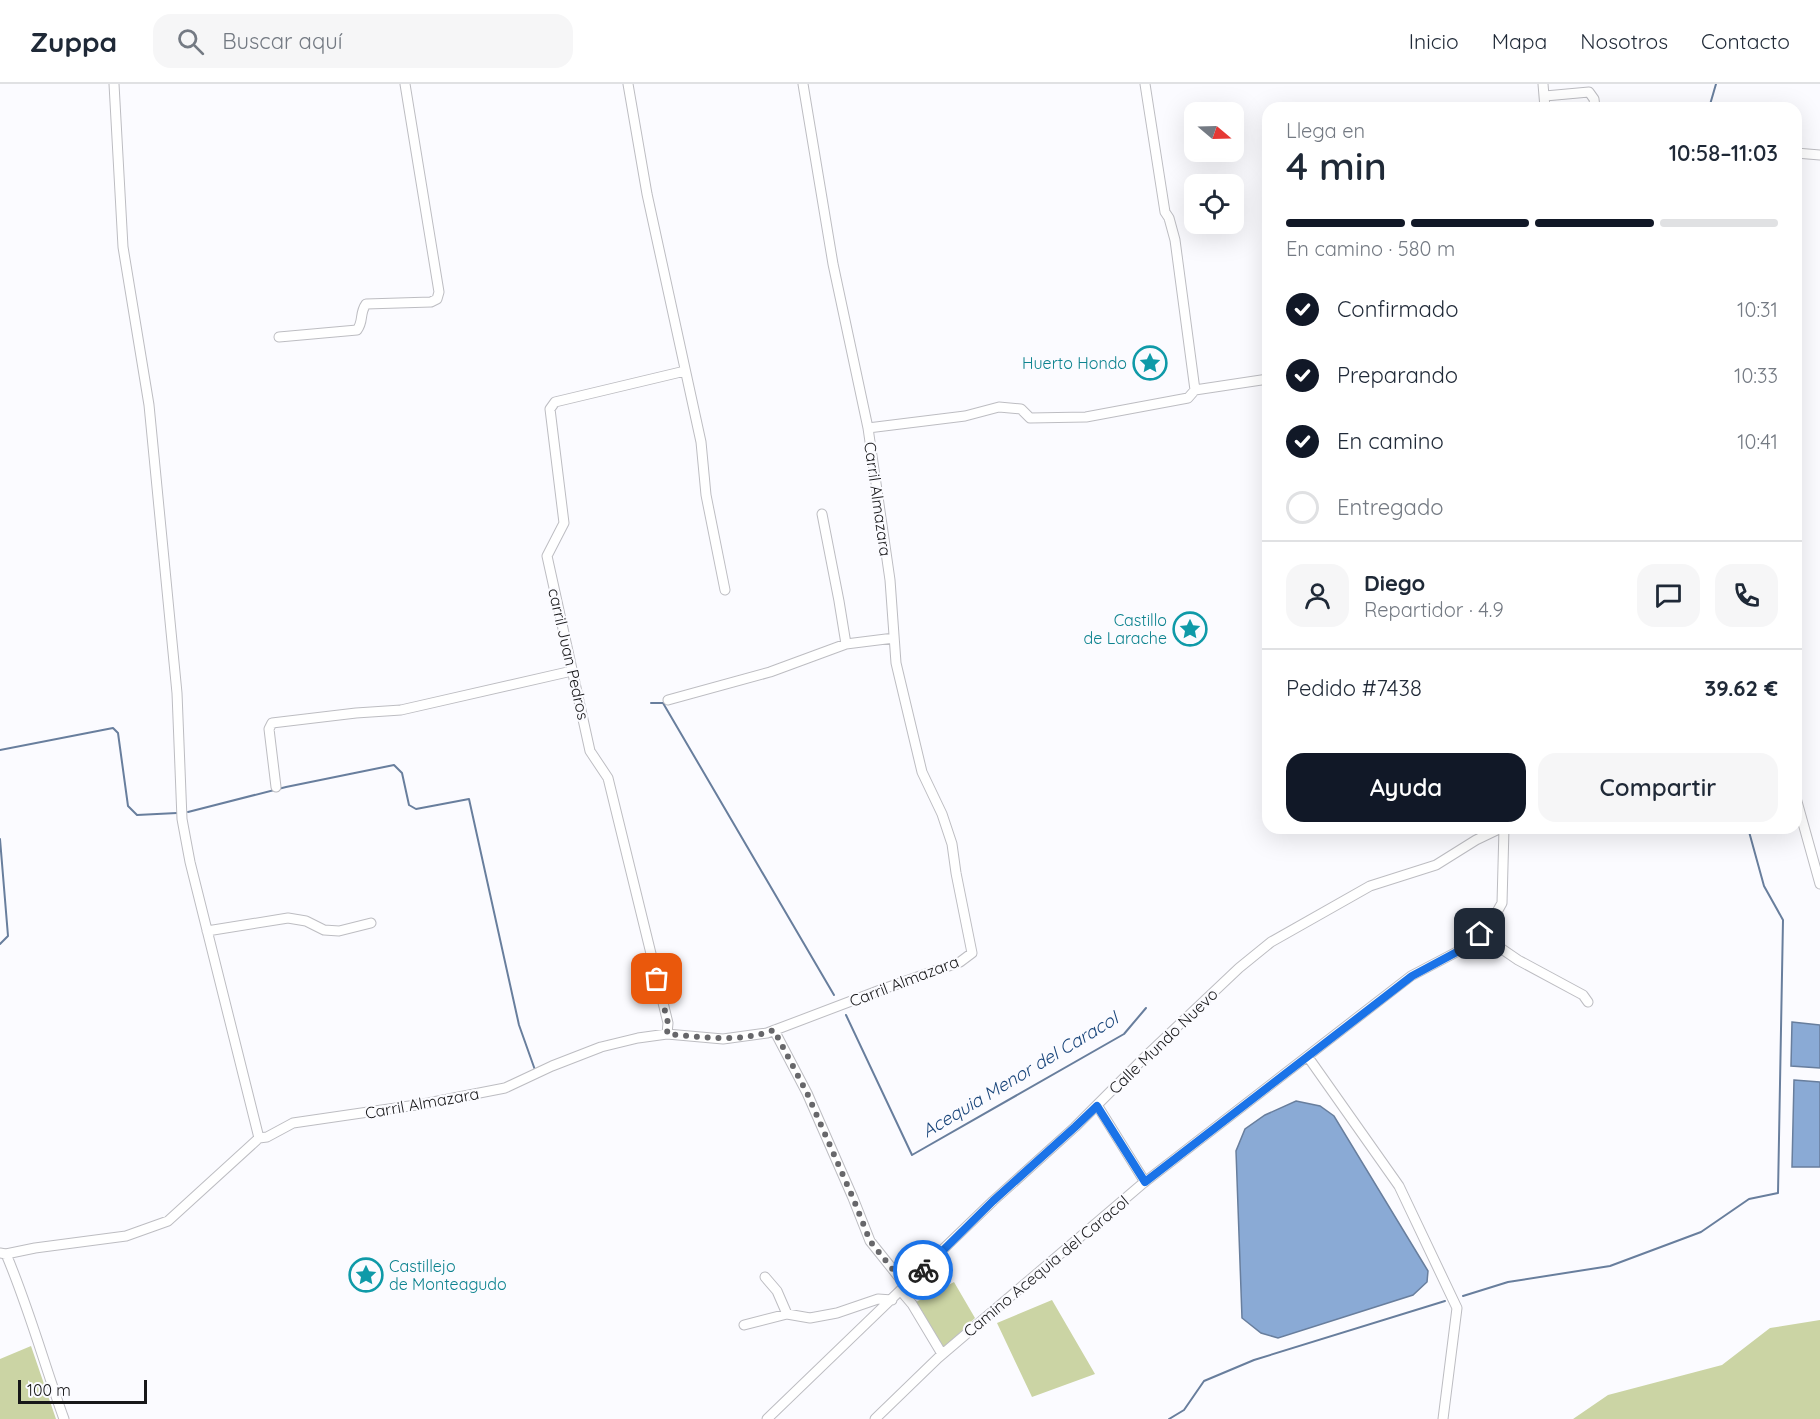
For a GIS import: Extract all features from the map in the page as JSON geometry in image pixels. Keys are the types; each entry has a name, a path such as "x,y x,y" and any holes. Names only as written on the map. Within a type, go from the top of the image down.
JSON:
{"street":[{"path":"114,84 123,247 149,405 176,682 182,819 190,862 259,1138"},
{"path":"279,337 357,330 361,325 361,310 366,304 431,302 437,299 439,292 405,84"},
{"path":"628,84 647,194 700,442 706,495 725,590"},
{"name":"Carril Almazara","path":"3,1254 126,1236 168,1221 259,1138 267,1137 292,1123 423,1104 505,1088 601,1047 667,1034 723,1039 767,1033 960,962 972,952 952,844 942,814 922,772 896,663 890,580 868,428 833,264 802,84"},
{"path":"1145,84 1165,212 1175,240 1195,390"},
{"path":"1543,84 1545,102"},
{"path":"1545,96 1589,92 1594,102"},
{"path":"1802,154 1820,155"},
{"name":"carril Juan Pedros","path":"667,1034 668,1023 608,778 590,751 547,556 564,524 549,410 555,402 685,371"},
{"path":"868,428 964,416 999,407 1021,409 1030,418 1086,417 1188,398 1195,390 1262,380"},
{"path":"822,514 846,644"},
{"path":"668,700 770,672 846,644 894,638"},
{"path":"276,787 269,729 272,723 401,710 572,671"},
{"path":"1802,820 1820,884"},
{"name":"Calle Mundo Nuevo","path":"767,1419 993,1201 1097,1106 1171,1032 1270,942 1370,885 1436,865 1489,834"},
{"name":"Camino Acequia del Caracol","path":"875,1419 942,1354 1145,1182 1412,976 1468,946 1489,926 1502,903 1502,834"},
{"path":"207,931 288,918 306,921 324,930 339,932 372,923"},
{"path":"1480,934 1518,960 1583,995 1588,1002"},
{"path":"774,1030 807,1093 870,1241 904,1288 942,1354"},
{"path":"1308,1057 1399,1186 1457,1308 1443,1419"},
{"path":"1097,1106 1145,1182"},
{"path":"3,1254 23,1295 64,1419"},
{"path":"765,1277 777,1291 787,1314"},
{"path":"744,1325 787,1314 810,1318 837,1313 878,1299 892,1300"}],"green space":[{"path":"954,1282 975,1318 942,1350 914,1303"},
{"path":"1052,1300 1095,1374 1032,1397 997,1323"},
{"path":"1820,1320 1820,1419 1573,1419 1608,1395 1722,1365 1770,1328"},
{"path":"31,1346 56,1419 0,1419 0,1359"}],"water":[{"path":"1792,1022 1820,1025 1820,1068 1791,1066"},
{"path":"1794,1080 1820,1082 1820,1167 1792,1167"},
{"path":"1296,1101 1320,1106 1334,1116 1428,1271 1427,1282 1413,1295 1278,1338 1261,1333 1242,1318 1236,1151 1245,1129 1265,1115"}],"waterway":[{"path":"1711,102 1716,84"},
{"name":"Acequia Menor del Caracol","path":"651,703 663,703 834,995"},
{"path":"0,750 113,728 118,733 128,806 137,815 177,813"},
{"path":"188,812 286,787 394,765 402,773 409,805 416,809 469,799 519,1025 535,1070"},
{"path":"1463,1296 1508,1282 1610,1266 1701,1232 1749,1199 1778,1193 1783,920 1764,886 1750,834"},
{"path":"0,839 8,936 0,944"},
{"name":"Acequia Menor del Caracol","path":"846,1015 912,1155 1124,1034 1146,1008"},
{"path":"1169,1419 1184,1410 1204,1381 1254,1360 1445,1301"}],"way so far":[{"path":"657,979 668,1023 667,1034 723,1039 774,1030 807,1093 870,1241 906,1286 923,1270"}],"place":[{"name":"Huerto Hondo","path":"1150,363"},
{"name":"Castillo de Larache","path":"1190,629"},
{"name":"Castillejo de Monteagudo","path":"366,1275"}],"route":[{"path":"923,1270 993,1201 1097,1106 1145,1182 1412,976 1468,946 1480,934"}]}
